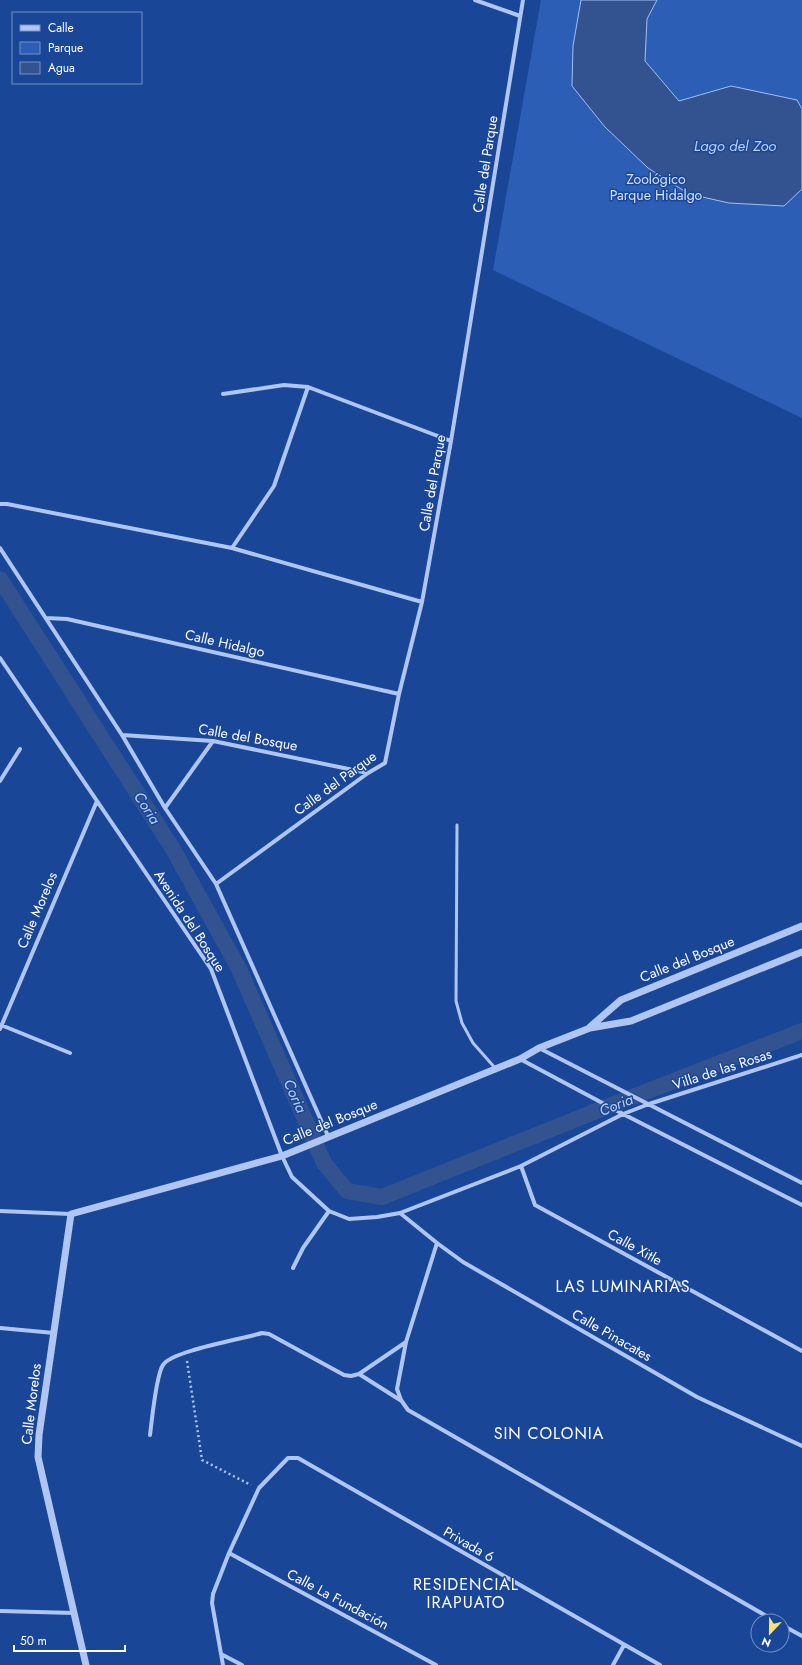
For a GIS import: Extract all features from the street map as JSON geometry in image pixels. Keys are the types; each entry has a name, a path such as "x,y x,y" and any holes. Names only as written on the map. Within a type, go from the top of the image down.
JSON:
{"street":[{"path":"475,0 520,16"},
{"name":"Calle del Parque","path":"216,884 368,773 386,763 400,694 422,602 452,441 523,0"},
{"path":"223,394 284,385 308,387 452,441"},
{"path":"232,548 274,486 308,387"},
{"path":"0,504 7,504 232,548 422,602"},
{"path":"0,548 122,734 165,808 216,884 328,1136"},
{"name":"Calle Hidalgo","path":"46,618 67,619 400,694"},
{"name":"Avenida del Bosque","path":"0,658 211,969 282,1156 292,1177 329,1211 349,1219"},
{"name":"Calle del Bosque","path":"122,734 213,741 368,773"},
{"path":"165,808 213,741"},
{"path":"1,778 20,749"},
{"name":"Calle Morelos","path":"1,1027 97,801"},
{"name":"Calle del Bosque","path":"590,1028 621,1000 802,926"},
{"name":"Calle del Bosque","path":"71,1214 282,1156 318,1140 520,1059 539,1048 590,1028 631,1021 802,952"},
{"path":"1,1027 70,1053"},
{"path":"539,1048 802,1183"},
{"name":"Villa de las Rosas","path":"349,1219 377,1217 400,1213 521,1166 624,1114 649,1104 802,1055"},
{"path":"520,1059 611,1108 802,1205"},
{"name":"Calle Xitle","path":"521,1166 535,1205 802,1351"},
{"path":"0,1211 71,1214"},
{"path":"293,1268 303,1248 329,1211"},
{"name":"Calle Pinacates","path":"400,1213 463,1262 697,1397 802,1446"},
{"name":"Calle Morelos","path":"71,1214 39,1435 38,1457 86,1665"},
{"path":"438,1244 406,1342 397,1389 401,1400 408,1410 761,1613"},
{"path":"0,1328 54,1333"},
{"path":"150,1435 160,1370 168,1359 185,1353 262,1333 269,1334 344,1375 351,1376 359,1374 406,1342"},
{"path":"359,1374 401,1400"},
{"name":"Privada 6","path":"259,1488 288,1458 298,1458 660,1665"},
{"path":"223,1665 212,1603 213,1594 229,1553 259,1488"},
{"name":"Calle La Fundación","path":"229,1553 436,1665"},
{"path":"0,1611 74,1613"},
{"path":"790,1629 802,1636"},
{"path":"613,1665 624,1645"},
{"path":"221,1654 242,1665"}],"lane":[{"path":"457,825 456,1001 462,1023 473,1042 496,1069"}],"path":[{"path":"185,1353 202,1460 259,1488"}],"green space":[{"name":"Zoológico Parque Hidalgo","path":"541,0 802,0 802,418 493,270"}],"water":[{"name":"Lago del Zoo","path":"581,0 657,0 647,19 645,61 679,101 731,86 797,100 802,109 802,189 784,206 729,203 689,194 648,168 605,127 572,86 573,46"}],"waterway":[{"name":"Coria","path":"0,579 173,849 239,969 324,1163 347,1191 382,1197 802,1031"}],"district":[{"name":"LAS LUMINARIAS","path":"623,1286"},
{"name":"SIN COLONIA","path":"549,1433"},
{"name":"RESIDENCIAL IRAPUATO","path":"466,1593"}]}
